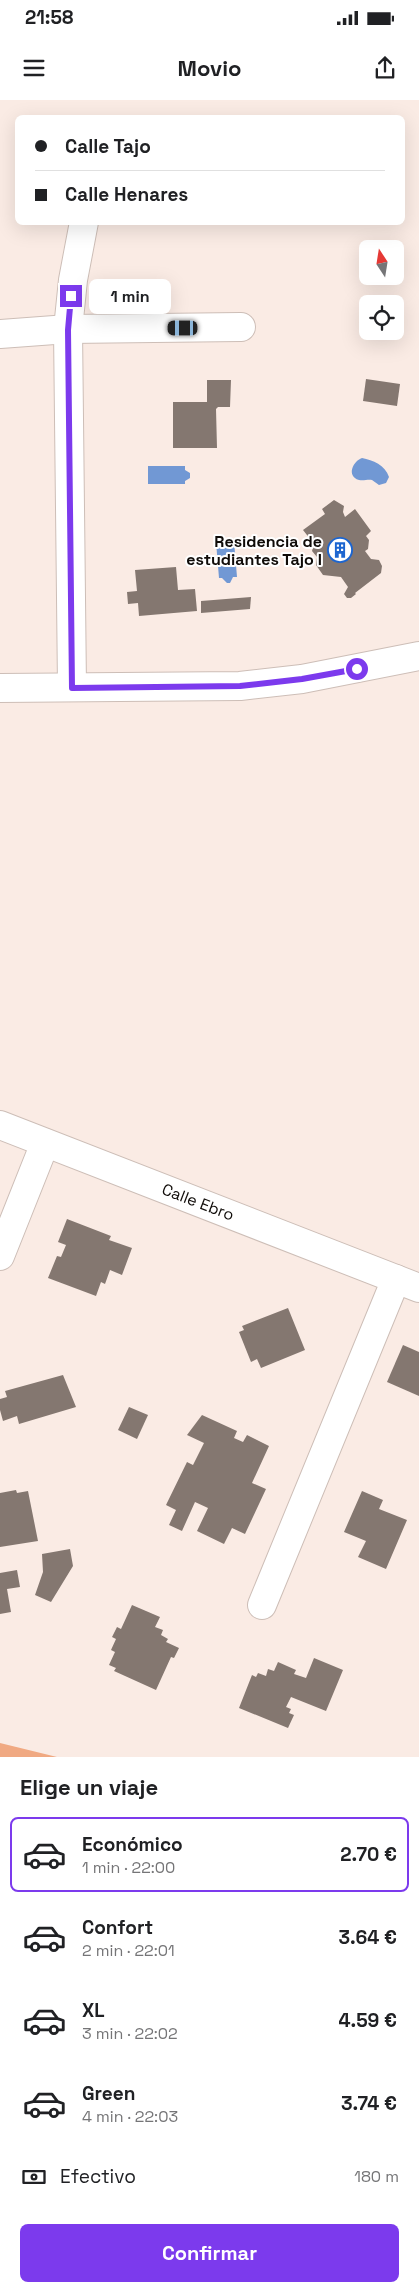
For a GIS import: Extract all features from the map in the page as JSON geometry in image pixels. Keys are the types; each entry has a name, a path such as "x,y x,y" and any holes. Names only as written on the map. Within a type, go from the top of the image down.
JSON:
{"street":[{"path":"72,688 68,330 73,280 83,225"},
{"path":"0,334 68,330 241,327"},
{"path":"0,688 240,686 302,679 419,656"},
{"name":"Calle Ebro","path":"0,1125 408,1283 262,1605"},
{"path":"0,1256 45,1143"}],"shaded area":[{"path":"0,1743 57,1757 0,1757"}],"water":[{"path":"362,458 374,462 385,469 389,477 386,483 379,485 372,480 359,480 355,478 352,469 356,462"},
{"path":"148,466 185,466 185,470 190,473 190,478 185,481 185,484 148,484"},
{"path":"234,541 237,577 233,577 230,583 227,583 222,578 219,578 216,542"}],"building":[{"path":"366,379 400,384 397,406 363,401"},
{"path":"207,380 231,380 230,407 218,407 216,409 217,448 173,448 173,402 207,402"},
{"name":"Residencia de estudiantes Tajo I","path":"334,500 344,506 343,512 345,517 355,509 371,531 366,536 369,540 368,549 365,551 371,559 379,560 382,566 381,573 351,598 347,598 344,594 348,587 341,577 323,575 316,565 317,557 312,551 314,544 303,530 325,514 322,509"},
{"path":"176,567 178,590 195,589 197,611 139,616 138,603 128,604 127,592 137,591 135,570"},
{"path":"251,597 250,609 201,613 201,601"},
{"path":"67,1219 111,1236 109,1240 132,1248 122,1275 110,1270 105,1284 101,1282 96,1296 48,1278 57,1256 61,1257 66,1245 58,1242"},
{"path":"288,1308 305,1350 261,1368 257,1359 251,1362 239,1332 244,1330 242,1326"},
{"path":"403,1345 419,1352 419,1396 387,1382"},
{"path":"63,1375 76,1407 19,1424 17,1416 3,1421 0,1399 7,1397 5,1391"},
{"path":"129,1407 148,1415 137,1439 118,1430"},
{"path":"202,1415 237,1431 234,1438 243,1442 247,1435 269,1446 252,1483 266,1489 245,1534 232,1528 224,1544 197,1531 208,1508 195,1502 182,1531 169,1525 176,1510 166,1505 187,1462 193,1465 204,1443 187,1435"},
{"path":"16,1490 17,1493 28,1491 38,1541 0,1547 0,1493"},
{"path":"362,1491 383,1500 379,1509 407,1520 386,1569 358,1557 366,1541 344,1532"},
{"path":"70,1549 73,1566 51,1602 35,1595 43,1572 42,1554"},
{"path":"17,1570 20,1587 7,1589 11,1612 0,1614 0,1573"},
{"path":"132,1605 160,1617 155,1627 163,1630 161,1635 168,1639 166,1642 179,1648 174,1658 171,1657 156,1690 114,1671 116,1668 109,1665 115,1652 111,1650 116,1639 112,1637 117,1627 121,1629"},
{"path":"314,1658 343,1670 326,1711 291,1697 286,1707 291,1709 289,1713 294,1715 288,1728 239,1708 252,1675 256,1677 258,1673 266,1676 268,1669 274,1671 278,1662 296,1670 294,1674 306,1678"}],"place":[{"name":"Residencia de estudiantes Tajo I","path":"340,550"}],"route":[{"path":"71,296 68,330 72,688 240,686 302,679 357,669"}]}
